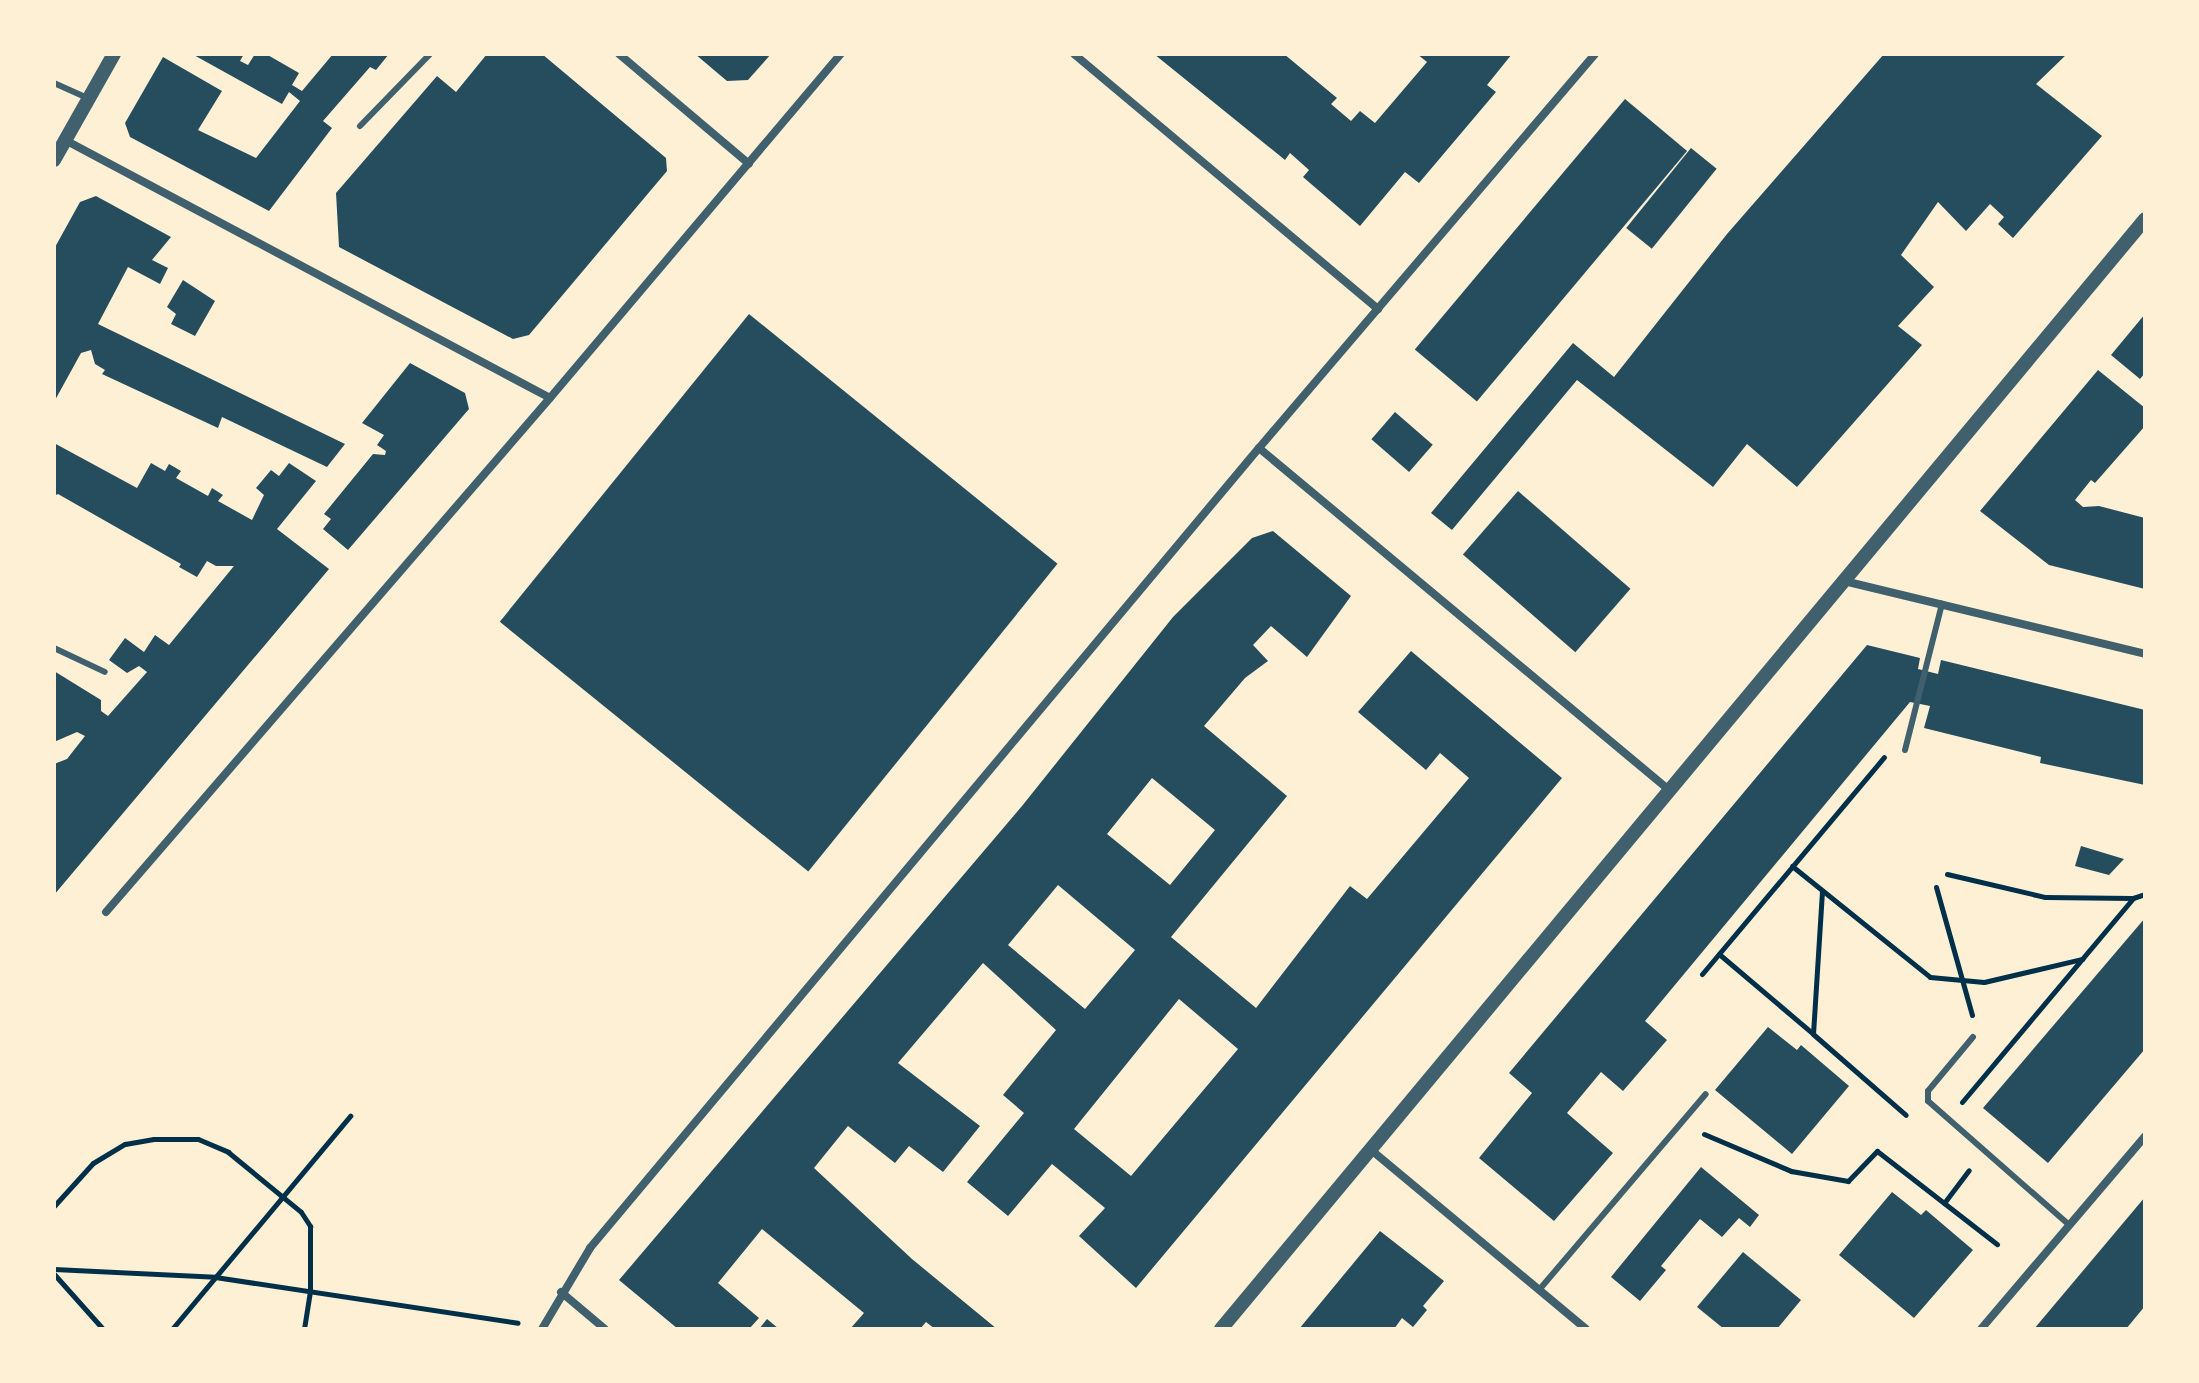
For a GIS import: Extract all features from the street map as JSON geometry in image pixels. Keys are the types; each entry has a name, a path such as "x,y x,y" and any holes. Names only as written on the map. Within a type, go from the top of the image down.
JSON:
{"street":[{"path":"54,160 114,54"},
{"path":"619,54 749,164"},
{"path":"106,912 550,398 841,54"},
{"path":"1074,54 1378,309"},
{"path":"542,1328 590,1248 1259,448 1595,54"},
{"path":"65,140 550,398"},
{"path":"1221,1329 2145,219"},
{"path":"1259,448 1669,790"},
{"path":"1844,581 2145,654"},
{"path":"1981,1329 2145,1136"},
{"path":"1370,1149 1586,1329"},
{"path":"561,1292 605,1329"}],"lane":[{"path":"360,126 430,54"},
{"path":"54,83 89,99"},
{"path":"1905,750 1942,604"},
{"path":"54,648 105,672"},
{"path":"1973,1037 1928,1091 1928,1101 2069,1225"},
{"path":"1539,1290 1706,1094"}],"path":[{"path":"1702,974 1912,723"},
{"path":"1792,866 1930,977 1984,982 2082,959"},
{"path":"1947,874 2045,897 2133,898 2145,894"},
{"path":"1936,887 1975,1023"},
{"path":"1813,1034 1822,891"},
{"path":"1948,1119 2133,898"},
{"path":"1719,954 1909,1118"},
{"path":"1988,1048 1998,1060"},
{"path":"172,1329 350,1116"},
{"path":"1682,1123 1791,1171 1848,1181 1877,1151 1997,1244"},
{"path":"54,1206 93,1163 125,1144 154,1139 198,1139 228,1152 282,1197 310,1226 310,1291 304,1329"},
{"path":"1957,1160 1981,1180"},
{"path":"1944,1203 1969,1170"},
{"path":"54,1272 215,1277 542,1328"},
{"path":"54,1272 103,1329"}],"building":[{"path":"192,54 244,54 240,61 248,65 255,54 266,54 299,73 292,85 302,91 333,54 389,54 376,70 370,67 323,121 332,128 269,211 130,137 125,123 163,57 222,91 198,130 256,158 300,101 289,92 282,104"},
{"path":"487,54 542,54 666,158 667,171 529,335 513,339 339,247 336,193 437,76 456,92"},
{"path":"695,54 771,54 748,80 727,81"},
{"path":"1154,54 1284,54 1337,98 1331,104 1351,121 1360,111 1375,123 1427,62 1417,54 1512,54 1487,85 1496,92 1419,183 1405,172 1360,226 1303,177 1309,170 1290,153 1285,160"},
{"path":"1884,54 2067,54 2036,84 2102,136 2013,238 1998,224 2004,217 1990,204 1966,231 1938,202 1901,255 1934,287 1898,326 1922,345 1797,487 1747,444 1713,487 1577,380 1452,530 1431,513 1573,343 1614,377 1727,234"},
{"path":"1625,99 1687,151 1477,402 1415,349"},
{"path":"1691,148 1717,169 1652,249 1626,228"},
{"path":"96,196 171,237 152,260 168,268 160,284 128,267 98,324 345,444 327,467 222,417 218,428 102,374 105,370 95,364 91,350 81,353 54,402 54,249 80,202"},
{"path":"183,280 215,301 195,336 171,324 176,314 167,307"},
{"path":"749,314 1058,564 808,872 500,622"},
{"path":"2145,314 2145,373 2140,379 2111,355"},
{"path":"410,363 465,393 469,409 348,550 323,529 331,519 324,514 373,454 385,455 386,451 377,445 384,435 362,423"},
{"path":"2098,370 2145,408 2145,426 2095,483 2091,480 2075,500 2083,507 2099,506 2145,518 2145,589 2049,565 1980,511"},
{"path":"1395,412 1433,445 1409,472 1371,439"},
{"path":"54,443 137,488 151,463 165,471 169,464 181,471 176,478 208,496 212,488 223,495 218,501 252,520 264,495 256,488 271,470 279,476 289,463 316,481 277,529 329,569 54,895 54,764 67,759 85,736 77,732 54,742 54,671 101,700 101,711 108,716 147,672 139,666 127,673 109,660 125,638 144,652 155,635 169,645 234,566 216,566 207,561 197,577 179,567 181,564 58,494 54,496"},
{"path":"1518,491 1630,589 1575,652 1463,554"},
{"path":"1273,531 1351,596 1307,657 1271,626 1253,645 1268,661 1245,678 1204,726 1287,796 1171,937 1256,1008 1350,886 1367,899 1469,778 1440,753 1426,770 1358,712 1411,651 1562,778 1136,1288 1079,1236 1105,1208 1052,1164 1008,1216 967,1182 1024,1113 1003,1095 1056,1030 983,963 898,1063 980,1126 943,1172 909,1146 895,1163 848,1126 814,1168 912,1259 997,1329 935,1329 926,1322 920,1329 850,1329 864,1313 762,1229 718,1283 759,1318 749,1329 678,1329 619,1280 1022,806 1173,617 1252,538","holes":["1152,778 1215,830 1170,885 1107,834","1058,885 1135,950 1085,1009 1008,945","1179,999 1238,1049 1131,1176 1074,1129"]},
{"path":"1867,645 1920,658 1918,669 1938,674 1941,660 2145,710 2145,785 2040,763 2041,757 1924,728 1930,706 1910,702 1645,1021 1667,1040 1623,1091 1601,1072 1567,1113 1613,1153 1554,1221 1479,1158 1532,1093 1509,1073"},
{"path":"2081,846 2124,859 2109,875 2075,866"},
{"path":"2145,918 2145,1049 2048,1163 1983,1108"},
{"path":"1768,1027 1797,1050 1801,1045 1849,1086 1792,1154 1715,1090"},
{"path":"1701,1167 1759,1215 1750,1227 1739,1218 1722,1237 1700,1219 1661,1266 1666,1270 1640,1301 1611,1277"},
{"path":"1892,1192 1921,1215 1926,1210 1973,1250 1914,1318 1839,1255"},
{"path":"2145,1197 2145,1306 2126,1329 2034,1329"},
{"path":"1380,1231 1444,1281 1423,1306 1427,1310 1413,1327 1402,1318 1394,1329 1299,1329"},
{"path":"1743,1252 1801,1300 1777,1329 1724,1329 1697,1307"},
{"path":"767,1319 779,1329 759,1329"}]}
